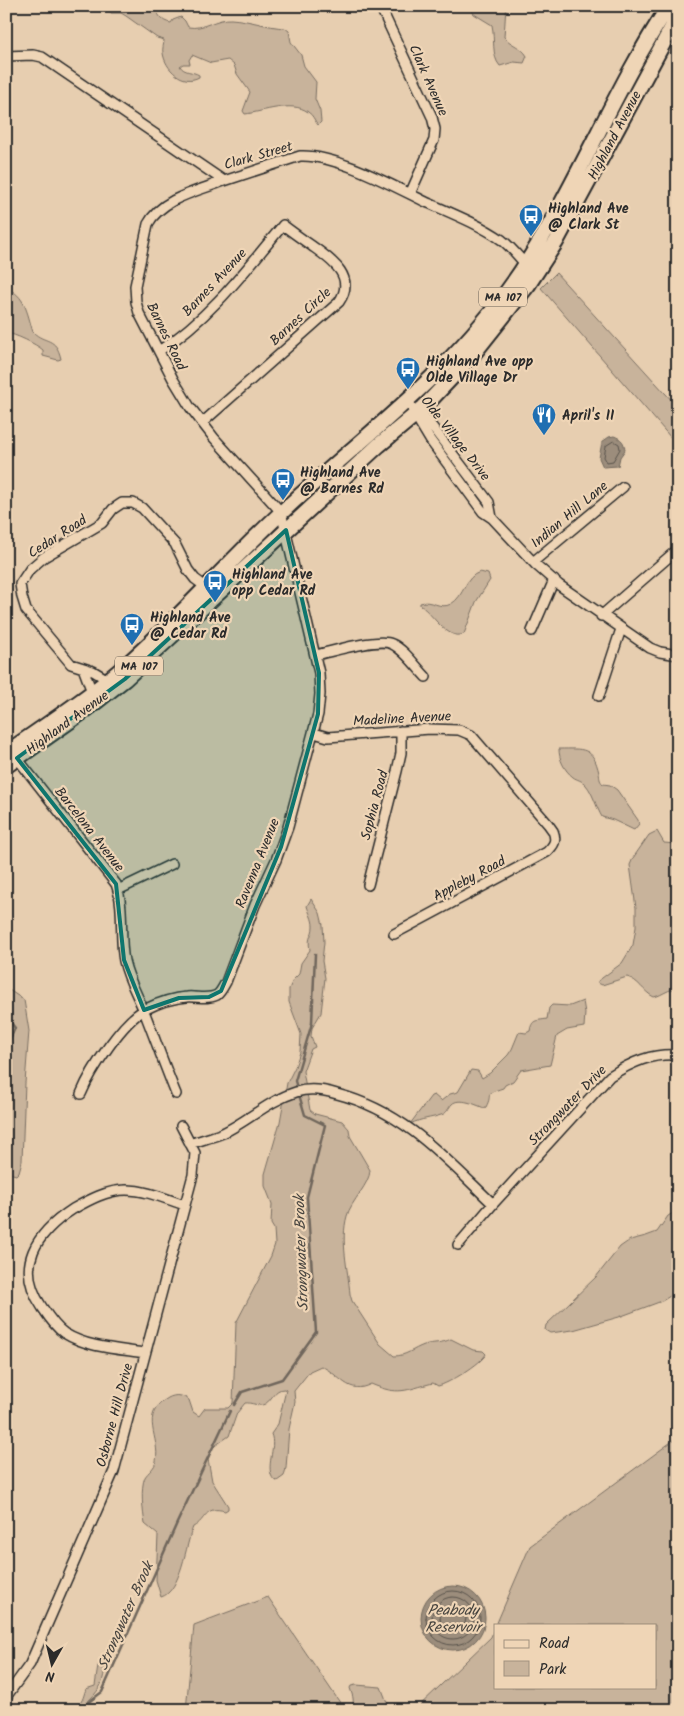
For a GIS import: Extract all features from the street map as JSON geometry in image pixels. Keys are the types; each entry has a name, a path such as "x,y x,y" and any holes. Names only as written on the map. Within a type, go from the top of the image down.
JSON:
{"main road":[{"name":"Highland Avenue","path":"10,759 141,651 281,512 408,399 451,359 481,326 526,265 555,216 636,62 669,6"},
{"name":"Highland Avenue","path":"10,759 87,709 125,679 286,530 418,413 477,351 511,310 556,242 678,16"}],"street":[{"name":"Clark Avenue","path":"380,6 432,117 435,129 432,146 410,194"},
{"name":"Clark Street","path":"6,56 33,55 42,57 224,181 288,159 310,156 325,158 362,172 496,236 512,249 526,265"},
{"name":"Barnes Road","path":"224,181 169,202 157,211 148,224 136,277 135,294 139,314 183,396 202,423 281,512"},
{"name":"Barnes Avenue","path":"159,351 184,334 208,312 283,225"},
{"name":"Barnes Circle","path":"202,423 341,298 344,283 339,269 329,259 283,225"},
{"name":"Olde Village Drive","path":"408,399 483,512 492,518 533,562 601,616 621,629 660,652 678,655"},
{"name":"Indian Hill Lane","path":"533,562 623,487"},
{"name":"Cedar Road","path":"108,680 93,671 71,664 26,610 20,584 30,569 44,557 102,523 113,509 122,503 133,503 142,508 175,544 188,570 206,588"},
{"name":"Ravenna Avenue","path":"81,1094 92,1073 130,1020 144,1010 166,1001 179,998 216,996 221,991 257,900 281,847 314,733 320,694 320,678 281,512"},
{"path":"601,616 678,549"},
{"path":"532,631 554,580"},
{"path":"599,696 621,629"},
{"path":"315,655 370,643 386,642 397,648 426,677"},
{"path":"83,668 92,692"},
{"name":"Madeline Avenue","path":"314,733 328,737 401,731 460,730 471,736 548,824 555,838 554,844"},
{"name":"Sophia Road","path":"368,885 401,753 401,731"},
{"name":"Barcelona Avenue","path":"10,759 100,863 118,890 120,896 121,937 129,978 144,1010 176,1094"},
{"name":"Appleby Road","path":"394,934 547,852 554,844"},
{"path":"118,890 172,864"},
{"name":"Strongwater Drive","path":"458,1245 610,1076 627,1065 645,1058 664,1054 678,1055"},
{"path":"190,1144 223,1132 283,1097 298,1091 322,1090 350,1097 407,1125 493,1204"},
{"name":"Osborne Hill Drive","path":"8,1692 30,1664 114,1470 193,1175 196,1153 180,1126"},
{"path":"146,1353 81,1341 63,1332 50,1319 37,1300 29,1279 31,1257 39,1237 56,1220 81,1204 102,1194 125,1190 148,1193 186,1205"}],"highlighted area":[{"path":"286,530 319,673 318,714 281,847 221,991 209,997 179,998 144,1010 124,960 116,884 17,758 125,679"}],"green space":[{"path":"107,6 154,6 164,21 171,23 173,20 181,17 188,27 199,27 220,20 231,19 285,28 289,31 291,42 301,55 304,66 316,82 315,99 320,111 321,122 318,125 310,113 294,107 245,114 243,111 250,92 237,74 234,65 228,60 211,63 192,55 189,60 190,64 180,66 184,70 199,75 199,77 193,79 181,78 171,70 164,59 164,40 157,38 121,13 111,13"},
{"path":"469,6 506,6 504,37 525,53 527,56 524,63 514,62 500,66 494,52 492,25 474,14"},
{"path":"556,273 675,404 678,399 678,446 541,288"},
{"path":"10,290 20,297 23,302 33,332 53,344 59,352 61,359 43,356 43,350 36,345 6,333 6,292"},
{"path":"480,572 488,574 490,580 476,602 464,634 452,634 440,626 420,605 420,603 424,602 443,606 451,604 456,601 467,582"},
{"path":"559,749 581,749 594,758 602,783 610,785 617,790 638,820 639,824 634,830 602,817 586,785 573,777 565,768"},
{"path":"657,831 664,843 676,844 678,847 678,989 654,997 635,981 627,977 602,985 598,981 622,963 633,945 636,927 636,908 630,865 649,835"},
{"path":"311,899 320,913 323,925 322,961 325,978 321,1013 312,1028 311,1036 315,1047 311,1049 303,1071 310,1110 315,1114 342,1121 349,1129 350,1136 370,1170 367,1181 349,1210 345,1226 345,1255 352,1301 380,1344 394,1356 406,1354 424,1345 451,1339 473,1350 483,1351 486,1354 472,1368 443,1384 438,1386 433,1383 402,1391 389,1390 371,1384 356,1388 345,1383 321,1366 310,1371 294,1391 295,1402 289,1429 286,1468 284,1476 277,1481 274,1480 270,1470 273,1445 271,1434 278,1424 286,1390 281,1389 276,1392 263,1405 245,1403 237,1413 229,1436 212,1449 208,1459 212,1481 228,1509 225,1511 213,1510 209,1512 193,1527 178,1577 168,1593 161,1597 156,1580 158,1535 145,1524 142,1500 143,1482 156,1461 157,1452 152,1419 159,1405 173,1396 187,1398 193,1412 199,1416 205,1408 228,1408 233,1403 236,1323 271,1256 275,1244 274,1229 271,1224 272,1204 265,1186 265,1174 280,1122 287,1083 300,1052 301,1034 289,1002 289,989 293,980 299,974 301,963 310,950 309,941 313,930 313,923 307,906"},
{"path":"6,988 24,1000 29,1031 22,1161 19,1172 16,1175 9,1173 6,1169"},
{"path":"583,1001 585,1013 584,1027 567,1030 557,1036 550,1065 521,1070 513,1081 491,1093 484,1108 459,1101 452,1104 447,1112 443,1114 410,1124 431,1096 434,1095 441,1101 450,1094 458,1092 471,1070 478,1071 482,1078 490,1073 508,1055 519,1032 526,1033 530,1031 535,1021 547,1019 549,1008 552,1005 570,1006"},
{"path":"678,1210 678,1291 662,1301 619,1317 573,1330 550,1333 545,1330 546,1325 596,1277 620,1247 630,1240 657,1232 668,1216"},
{"path":"678,1437 678,1710 415,1710 491,1637 494,1630 494,1688 656,1688 656,1624 496,1624 530,1546"},
{"path":"268,1597 345,1710 186,1710 194,1625"},
{"path":"103,1658 104,1673 102,1683 94,1695 79,1710 43,1710 46,1705 79,1704 86,1689 95,1686 98,1666"},
{"path":"356,1685 381,1687 390,1710 351,1710 353,1699 350,1688"}],"water":[{"path":"614,436 622,441 625,450 620,457 618,466 603,467 599,458 602,442"},
{"name":"Peabody Reservoir","path":"453,1586 465,1589 476,1595 482,1606 485,1618 482,1630 476,1641 465,1647 453,1650 441,1647 430,1641 424,1630 421,1618 424,1606 430,1595 441,1589"}],"waterway":[{"name":"Strongwater Brook","path":"234,1405 242,1392 282,1379 316,1332 307,1197 325,1125 305,1115 295,1081 312,1023 315,954"},
{"path":"6,1016 15,1028 6,1048"},
{"name":"Strongwater Brook","path":"78,1710 102,1692 177,1523 230,1411"}],"place":[{"name":"Highland Ave @ Clark St","path":"531,237"},
{"name":"Highland Ave opp Olde Village Dr","path":"408,390"},
{"name":"April's II","path":"544,436"},
{"name":"Highland Ave @ Barnes Rd","path":"283,501"},
{"name":"Highland Ave opp Cedar Rd","path":"215,603"},
{"name":"Highland Ave @ Cedar Rd","path":"132,646"}]}
